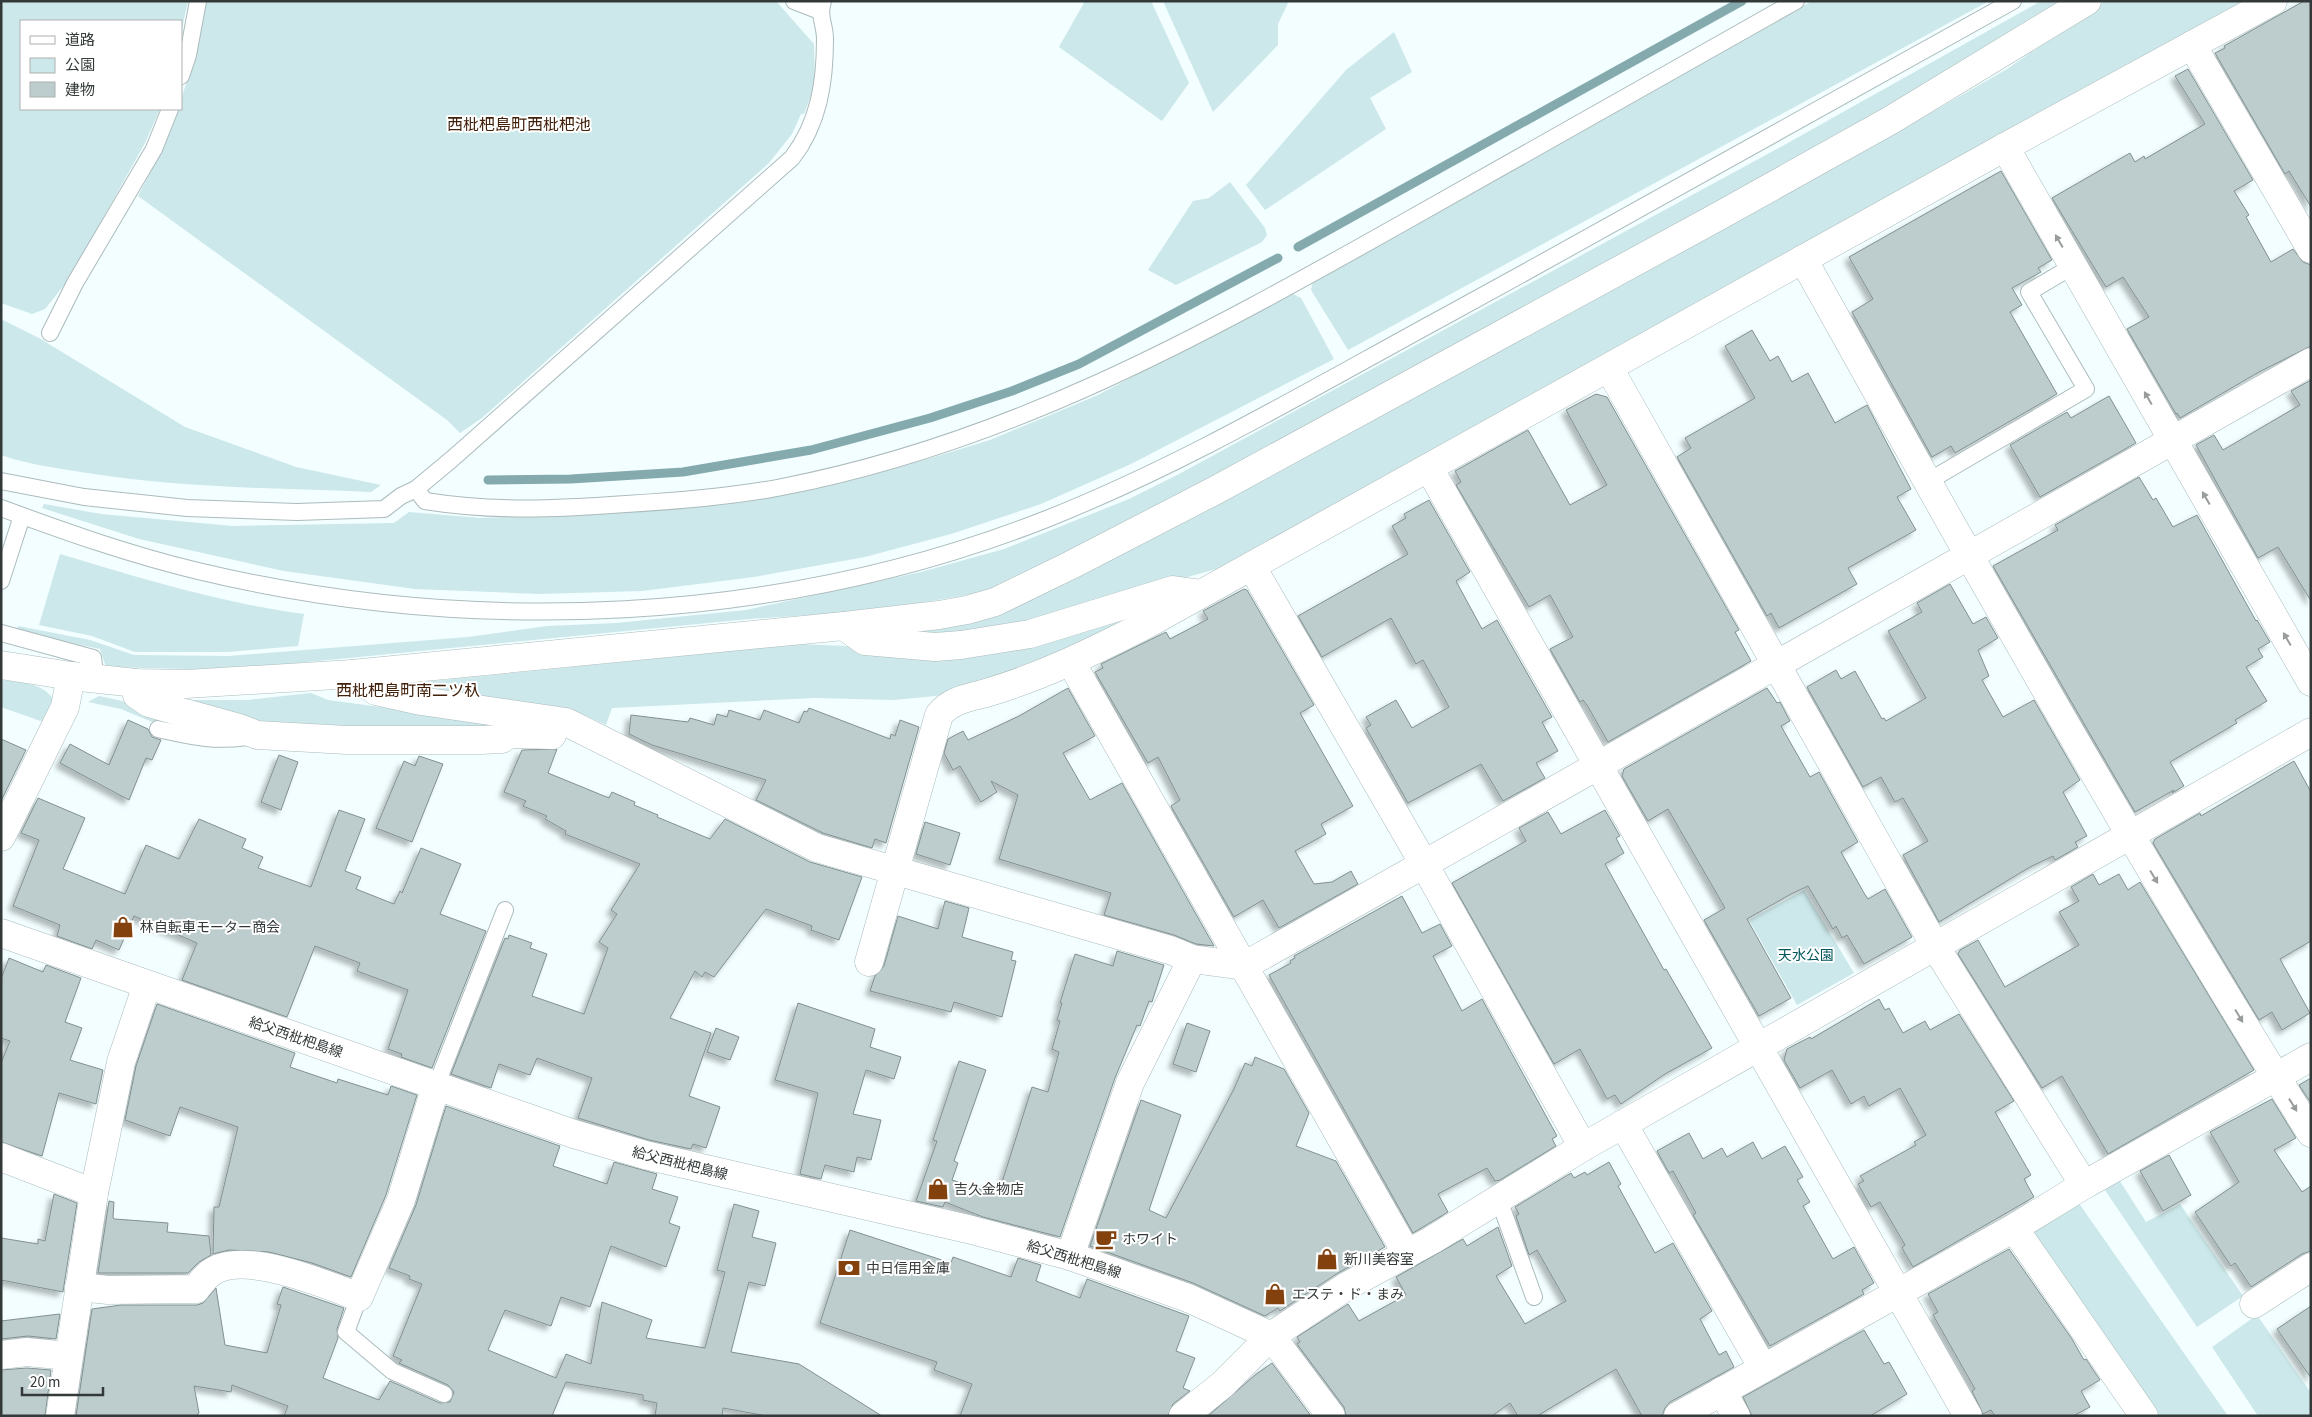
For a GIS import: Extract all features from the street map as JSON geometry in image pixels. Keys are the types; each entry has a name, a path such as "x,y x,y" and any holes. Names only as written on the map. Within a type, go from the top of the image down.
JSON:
{"street":[{"path":"1,665 84,678 136,683 186,684 352,674 844,626 967,610 995,602 1054,574 1360,413 1702,226 1891,120 2087,1"},
{"path":"869,962 939,715 947,704 1010,686 1071,662 1149,623 2005,146 2273,1"},
{"path":"2192,45 2311,250"},
{"path":"2005,146 2311,682"},
{"path":"1803,259 1968,556 2129,836 2311,1133"},
{"path":"352,674 376,691 421,701 566,722 817,848 1170,950 1192,959 1244,966 2311,362"},
{"path":"1608,368 1935,946 2084,1185"},
{"path":"1429,468 1968,1416"},
{"path":"1252,566 1424,864 1583,1147"},
{"path":"844,626 865,641 935,647 960,645 1030,634 1173,590 1198,594"},
{"path":"1071,662 1407,1254"},
{"path":"1,837 65,707 84,678"},
{"path":"136,683 137,695 149,703 257,735 347,740 502,740 509,734 554,735 558,721"},
{"path":"1183,1416 1222,1385 1271,1336 1347,1286 1407,1254 1498,1197 1623,1124 2311,732"},
{"name":"給父西枇杷島線","path":"1,933 533,1120 645,1155 968,1229 1070,1256 1188,1298 1271,1336 1331,1416"},
{"path":"1070,1256 1130,1083 1192,959"},
{"path":"60,1416 94,1192 121,1062 148,984"},
{"path":"1678,1416 2014,1228 2084,1185 2311,1057"},
{"path":"79,1287 108,1290 196,1289 204,1277 215,1270 231,1264 304,1276 359,1297 400,1200 436,1086"},
{"path":"1623,1124 1762,1368"},
{"path":"1,1157 94,1192"},
{"path":"2014,1228 2144,1416"},
{"path":"2254,1304 2311,1267"},
{"path":"1,1355 27,1352 68,1356"},
{"path":"1722,1391 1736,1416"}],"lane":[{"path":"182,73 188,55 198,1"},
{"path":"1,481 84,497 239,511 384,509 401,496 416,489 792,158 804,143 817,112 824,78 825,35 821,6 794,1"},
{"path":"416,489 425,500 477,508 564,508 724,496 782,488 876,465 992,429 1096,386 1180,344 1300,280 1796,1"},
{"path":"1,508 78,536 196,571 291,591 366,601 469,611 602,610 738,599 904,566 1038,523 1164,468 1535,267 2013,1"},
{"path":"50,333 75,283 154,149 170,110"},
{"path":"1927,482 2086,389 2029,292 2073,266"},
{"path":"1,581 22,516"},
{"path":"1,633 93,658 84,678"},
{"path":"158,729 188,737 214,739 257,735"},
{"path":"436,1086 506,910"},
{"path":"1498,1197 1534,1297"},
{"path":"359,1297 346,1332 392,1371 444,1394"}],"green space":[{"path":"1,1 188,1 182,28 182,20 20,20 20,110 160,110 145,143 69,279 45,309 32,314 1,303"},
{"path":"205,1 776,1 814,44 815,85 804,114 801,114 792,134 769,163 482,418 460,433 447,420 138,196 159,156 178,110 182,110 182,96 194,61"},
{"path":"1085,1 1151,1 1189,83 1162,121 1059,47"},
{"path":"1163,1 1289,1 1278,24 1278,45 1213,112"},
{"path":"1812,1 1989,1 1348,350 1311,290 1313,280"},
{"path":"2041,1 2055,1 2056,4 1880,114 1191,490 1043,566 979,593 872,611 749,619 226,670 106,667 100,649 17,632 18,626 90,640 134,655 229,656 468,637 547,626 616,623 746,610 921,572 1004,549 1129,499 1179,474 1786,144"},
{"path":"2105,1 2243,1 2201,24 2184,39 1231,565 971,637 900,632 1233,493 1461,372 1901,130 2007,69"},
{"path":"1394,32 1412,72 1370,98 1386,129 1265,210 1246,185 1346,70"},
{"path":"1230,182 1265,228 1267,235 1262,242 1176,285 1148,270 1193,201 1209,198"},
{"path":"1291,293 1301,298 1334,359 1131,464 1041,504 951,534 865,557 754,577 642,591 539,594 415,589 284,571 139,539 42,508 44,504 101,514 233,526 394,523 409,512 480,518 653,511 784,494 931,458 990,440 1098,395"},
{"path":"1,319 39,338 185,427 296,467 381,485 371,492 193,485 87,473 33,464 1,455"},
{"path":"60,554 211,597 304,614 298,646 228,652 135,652 92,636 39,625"},
{"path":"1171,599 1063,652 945,695 894,700 815,698 612,708 606,725 576,711 395,685 798,644 846,646 895,654"},
{"path":"1,680 33,685 52,697 57,705 49,724 1,707"},
{"path":"311,693 328,700 539,728 242,726 162,700 248,700"},
{"path":"99,696 231,734 157,724 121,709 88,702"},
{"name":"天水公園","path":"1804,890 1854,973 1797,1005 1749,920"},
{"path":"2118,1178 2146,1222 2180,1204 2243,1296 2197,1327 2103,1187"},
{"path":"2078,1202 2228,1416 2156,1416 2030,1231"},
{"path":"2257,1315 2311,1393 2311,1416 2258,1416 2212,1347"}],"building":[{"path":"2304,1 2311,1 2311,207 2289,171 2285,174 2215,53 2225,48 2224,46"},
{"path":"2188,69 2253,180 2234,191 2249,215 2246,217 2271,262 2293,249 2303,262 2311,265 2311,346 2259,372 2180,418 2127,329 2149,317 2123,277 2106,287 2052,198 2130,153 2135,162 2144,156 2145,159 2205,124 2175,76"},
{"path":"2001,171 2052,260 2038,268 2041,272 2012,288 2022,305 2010,312 2057,394 1955,453 1951,446 1932,457 1852,312 1873,299 1849,257"},
{"path":"1752,330 1770,361 1778,356 1792,382 1808,373 1835,423 1867,405 1911,489 1897,497 1916,530 1848,568 1857,584 1779,628 1771,613 1767,616 1677,457 1691,448 1685,438 1755,398 1725,346"},
{"path":"2311,380 2311,601 2278,547 2258,558 2196,445 2214,435 2223,450 2300,405 2291,391"},
{"path":"1596,394 1607,397 1739,630 1735,632 1751,661 1608,742 1587,705 1583,700 1580,702 1550,649 1573,637 1550,595 1529,607 1456,485 1461,482 1455,471 1528,430 1570,505 1607,485 1566,410"},
{"path":"2109,396 2136,443 2040,497 2010,445 2067,412 2071,418"},
{"path":"2139,477 2153,500 2156,498 2173,527 2197,515 2256,621 2270,642 2258,649 2263,657 2246,667 2267,701 2235,720 2237,723 2170,762 2184,786 2135,812 1993,566 2058,530 2055,525"},
{"path":"1429,500 1470,572 1456,581 1482,629 1497,620 1552,717 1542,722 1558,751 1536,763 1545,778 1503,801 1481,764 1408,803 1366,728 1371,725 1366,717 1396,700 1412,728 1449,707 1423,660 1416,664 1391,618 1322,657 1298,616 1408,554 1392,526 1406,518 1404,514"},
{"path":"1950,584 1973,624 1986,617 1998,638 1978,650 1989,676 1982,680 2003,717 2034,700 2080,780 2063,792 2087,836 2075,842 2078,847 2055,860 2053,856 2030,867 1939,922 1903,855 1928,841 1903,798 1895,802 1881,777 1863,787 1807,687 1836,670 1841,679 1855,671 1882,719 1884,718 1886,721 1926,698 1888,631 1922,612 1917,603"},
{"path":"1244,589 1247,590 1314,705 1300,713 1353,806 1321,824 1326,834 1295,851 1314,884 1332,882 1351,871 1358,884 1279,928 1263,900 1234,917 1171,806 1180,800 1158,757 1148,763 1095,672 1103,668 1101,664 1166,632 1170,639 1208,619 1203,611"},
{"path":"1068,688 1095,736 1063,753 1090,800 1122,783 1214,946 1196,944 1174,935 1104,915 1111,893 999,859 1018,795 991,781 997,792 981,802 960,766 953,770 944,753 948,739 963,731 968,740 1019,716"},
{"path":"1767,688 1777,703 1780,702 1790,721 1781,726 1810,777 1819,772 1858,842 1841,852 1864,893 1868,899 1885,889 1912,937 1864,964 1847,935 1842,938 1836,926 1833,929 1808,886 1791,894 1747,919 1791,998 1759,1016 1704,920 1725,908 1668,809 1648,821 1622,776 1624,769"},
{"path":"809,708 890,739 891,734 895,736 900,720 919,727 886,843 875,839 872,848 823,833 756,800 766,780 652,745 629,734 631,715 688,722 690,718 714,725 717,714 727,717 729,710 760,720 764,710 799,723 804,711 807,712"},
{"path":"128,720 148,729 152,737 161,740 152,760 146,758 129,800 60,763 70,744 109,765"},
{"path":"1,739 26,750 1,801"},
{"path":"557,749 548,773 609,798 612,792 635,802 634,805 658,815 657,817 710,839 725,819 810,862 862,877 839,940 811,930 812,926 766,909 714,977 705,972 702,977 695,971 670,1018 711,1033 689,1096 720,1107 706,1148 693,1144 691,1149 649,1140 578,1118 592,1078 537,1058 530,1075 499,1064 491,1088 451,1074 505,938 508,939 509,935 532,943 530,948 547,954 532,996 584,1014 608,948 599,942 617,914 611,910 640,864 565,834 566,831 545,819 547,816 523,806 526,801 504,792 522,750"},
{"path":"279,755 298,762 281,810 261,802"},
{"path":"419,756 443,764 412,842 376,828 404,761 415,766"},
{"path":"2294,761 2311,792 2311,941 2280,959 2310,1013 2282,1030 2272,1012 2259,1020 2153,843 2155,839 2200,813 2201,816"},
{"path":"38,798 85,818 63,869 125,894 146,845 179,859 199,819 246,839 242,848 263,857 258,868 311,887 339,810 365,819 345,871 361,877 356,889 394,904 400,891 402,893 421,848 461,864 440,914 486,931 432,1068 401,1057 402,1054 388,1049 408,990 357,971 360,963 315,946 287,1017 182,980 197,943 134,916 119,950 96,940 92,949 57,936 60,925 13,906 39,840 21,833"},
{"path":"1605,810 1620,836 1616,838 1624,853 1605,864 1664,970 1666,969 1712,1048 1665,1074 1621,1104 1615,1095 1607,1099 1580,1049 1554,1064 1452,883 1526,841 1519,828 1548,812 1561,834"},
{"path":"925,822 960,833 950,865 916,854"},
{"path":"2093,874 2099,885 2119,874 2128,890 2140,882 2254,1070 2108,1154 2062,1076 2042,1088 1958,954 1960,950 1978,940 2005,987 2079,945 2059,912 2079,901 2071,887"},
{"path":"1402,896 1422,933 1440,924 1452,946 1433,956 1462,1011 1482,999 1557,1136 1552,1139 1556,1146 1500,1180 1495,1181 1487,1168 1438,1194 1448,1212 1413,1233 1269,975 1291,963 1290,961 1295,958 1294,956"},
{"path":"945,901 969,908 962,937 1013,952 1011,960 1016,961 1002,1017 954,1002 951,1012 870,991 875,976 884,966 898,916 938,929"},
{"path":"1117,951 1164,965 1152,1002 1149,1001 1140,1026 1137,1025 1115,1078 1060,1237 983,1217 945,1202 943,1207 916,1201 937,1141 933,1140 959,1061 986,1070 954,1161 958,1163 952,1180 998,1195 1032,1087 1048,1092 1059,1052 1052,1049 1060,1021 1057,1020 1062,1003 1060,1003 1075,954 1113,966"},
{"path":"9,958 43,972 46,965 81,978 65,1022 82,1028 70,1060 103,1070 96,1104 59,1093 42,1156 1,1142 1,1063 10,1041 1,1038 1,979"},
{"path":"1879,999 1885,1010 1889,1008 1903,1033 1925,1021 1930,1030 1959,1014 2014,1101 1995,1112 2031,1175 2024,1179 2034,1197 1913,1267 1902,1248 1905,1245 1880,1202 1871,1207 1858,1184 1864,1181 1860,1176 1916,1145 1914,1142 1926,1135 1900,1088 1869,1106 1864,1096 1851,1104 1832,1070 1800,1088 1784,1060 1787,1049 1810,1037 1811,1039"},
{"path":"798,1003 875,1029 870,1047 901,1057 894,1079 866,1070 853,1114 881,1120 871,1160 857,1157 854,1172 825,1165 821,1179 800,1174 818,1093 775,1080"},
{"path":"157,1004 295,1053 290,1067 337,1083 338,1079 388,1095 391,1086 417,1095 386,1195 351,1277 312,1263 269,1252 229,1250 213,1254 214,1207 219,1207 238,1127 180,1107 170,1136 125,1120 136,1066"},
{"path":"1187,1023 1210,1031 1196,1072 1173,1064"},
{"path":"716,1028 739,1037 730,1060 707,1052"},
{"path":"1255,1057 1284,1069 1309,1113 1296,1146 1336,1161 1385,1247 1338,1273 1280,1311 1278,1308 1265,1316 1193,1283 1090,1246 1141,1100 1181,1115 1149,1210 1166,1218 1234,1089 1245,1063 1252,1066"},
{"path":"2311,1078 2311,1103 2299,1085"},
{"path":"2272,1099 2296,1138 2274,1150 2302,1192 2311,1186 2311,1251 2302,1254 2251,1287 2235,1263 2231,1266 2195,1212 2239,1182 2210,1132"},
{"path":"446,1106 560,1146 553,1166 607,1184 614,1162 657,1174 652,1189 678,1197 669,1223 680,1227 666,1267 611,1246 590,1307 561,1297 551,1326 505,1310 488,1350 556,1378 566,1354 591,1364 602,1302 652,1320 646,1338 705,1348 725,1272 717,1270 734,1204 759,1211 752,1237 776,1243 765,1286 749,1282 731,1352 799,1364 882,1416 767,1416 723,1408 722,1416 655,1416 657,1403 643,1400 643,1395 566,1382 552,1416 284,1416 288,1406 232,1385 231,1392 194,1386 199,1413 196,1416 76,1416 92,1309 121,1305 197,1305 203,1303 216,1288 225,1345 267,1353 281,1305 277,1304 283,1287 344,1308 337,1329 338,1338 323,1378 379,1400 390,1381 440,1403 450,1402 454,1392 448,1385 399,1363 402,1360 393,1356 422,1284 409,1279 410,1276 389,1268 416,1205"},
{"path":"1689,1133 1703,1159 1722,1148 1727,1157 1753,1142 1762,1159 1785,1146 1803,1177 1797,1180 1810,1202 1803,1206 1833,1259 1854,1247 1874,1283 1862,1290 1864,1294 1770,1346 1693,1215 1696,1213 1673,1171 1669,1173 1657,1151"},
{"path":"2169,1155 2191,1195 2163,1211 2140,1171"},
{"path":"1609,1162 1621,1184 1618,1186 1655,1253 1673,1243 1712,1311 1700,1319 1719,1355 1726,1351 1734,1367 1670,1402 1662,1416 1642,1416 1616,1369 1537,1416 1518,1416 1510,1403 1492,1416 1346,1416 1344,1407 1297,1344 1300,1342 1297,1337 1348,1304 1359,1321 1406,1295 1396,1277 1463,1239 1467,1246 1498,1227 1512,1266 1496,1276 1525,1324 1566,1301 1537,1250 1529,1255 1516,1216 1519,1214 1515,1207 1571,1173 1574,1178 1585,1172 1587,1175"},
{"path":"54,1194 77,1203 63,1292 1,1280 1,1238 38,1244 38,1239 45,1241"},
{"path":"109,1201 114,1202 113,1218 115,1219 168,1223 167,1232 209,1236 211,1255 199,1262 188,1273 98,1273"},
{"path":"850,1230 951,1263 953,1257 1011,1277 1018,1258 1041,1265 1036,1281 1080,1298 1087,1279 1189,1316 1176,1351 1195,1358 1183,1388 1190,1391 1173,1404 1168,1416 960,1416 972,1384 934,1370 937,1362 820,1323"},
{"path":"2009,1249 2072,1339 2084,1360 2086,1359 2100,1380 2081,1391 2090,1407 2073,1416 1995,1416 1991,1410 1983,1414 1972,1391 1975,1389 1933,1315 1938,1312 1928,1294"},
{"path":"2311,1306 2311,1378 2277,1329"},
{"path":"60,1314 56,1339 28,1336 1,1339 1,1321"},
{"path":"1864,1330 1884,1364 1889,1362 1907,1394 1870,1416 1752,1416 1743,1397"},
{"path":"1272,1363 1311,1416 1208,1416 1255,1375"},
{"path":"27,1368 51,1370 45,1416 1,1416 1,1370"}],"waterway":[{"path":"1298,247 1742,1"},
{"path":"488,480 571,479 683,472 811,450 930,418 1012,391 1079,364 1278,258"}],"place":[{"name":"林自転車モーター商会","path":"123,927"},
{"name":"吉久金物店","path":"938,1189"},
{"name":"ホワイト","path":"1106,1239"},
{"name":"新川美容室","path":"1327,1259"},
{"name":"中日信用金庫","path":"849,1268"},
{"name":"エステ・ド・まみ","path":"1275,1294"}],"district":[{"name":"西枇杷島町西枇杷池","path":"519,124"},
{"name":"西枇杷島町南二ツ杁","path":"408,690"}]}
